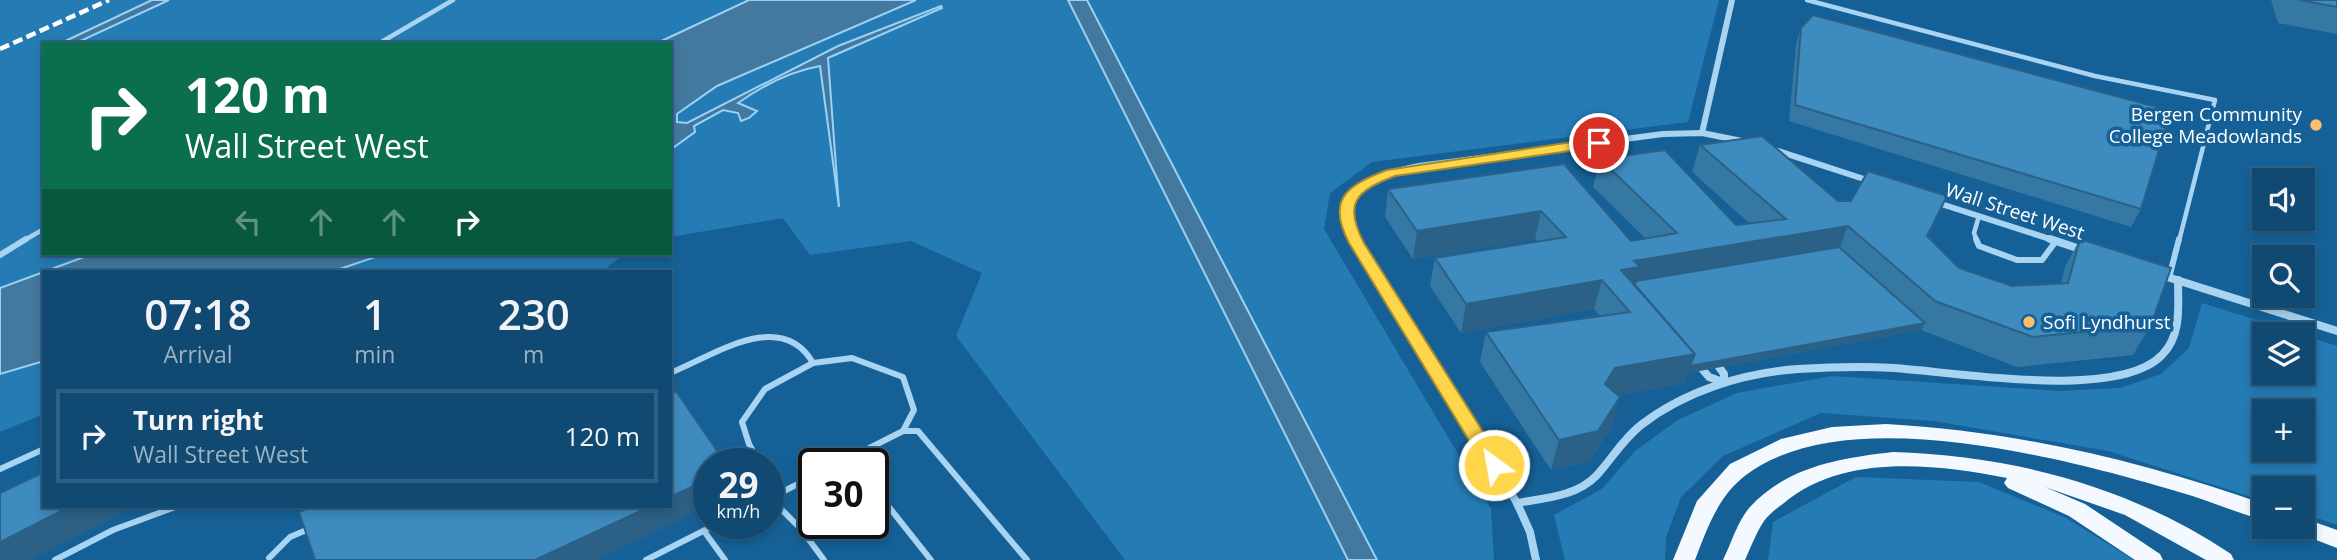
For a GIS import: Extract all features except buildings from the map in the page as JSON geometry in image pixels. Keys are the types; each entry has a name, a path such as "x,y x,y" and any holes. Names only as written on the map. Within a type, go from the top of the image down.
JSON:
{"main road":[{"path":"1684,560 1700,511 1724,481 1739,469 1790,443 1860,430 1958,436 2059,454 2176,483 2252,508"},
{"path":"1734,560 1744,531 1753,517 1777,494 1797,482 1848,463 1884,459 1923,460 2020,474 2101,496 2170,528 2223,560"},
{"path":"1923,460 2007,480 2057,499 2096,521 2152,560"},
{"path":"2315,531 2337,539"}],"street":[{"path":"1702,134 1732,0"},
{"path":"1536,560 1530,532 1517,503 1352,234 1345,215 1349,199 1358,188 1372,179 1404,170 1652,135 1702,134 1750,142"},
{"path":"1762,146 1877,183"},
{"name":"Wall Street West","path":"1928,200 2094,253"},
{"path":"2157,273 2337,331"},
{"path":"1517,503 1566,493 1584,486 1622,442 1651,417 1683,398 1724,382 1781,369 1829,365 2062,381 2123,376 2151,364 2173,341 2177,322 2174,279"},
{"path":"1719,367 1724,374 1724,382"},
{"path":"1703,370 1709,377 1724,382"}],"lane":[{"path":"381,42 453,0"},
{"path":"1807,0 2095,76 2215,100 2174,279"},
{"path":"1979,216 1974,233 1979,246 2017,260 2042,260 2056,241"},
{"path":"0,255 42,230"},
{"path":"672,372 758,337 776,335 806,349 813,363"},
{"path":"751,448 741,422 765,388 813,363 852,358 903,377 914,410 903,431"},
{"path":"874,448 903,431 918,431 1027,560"},
{"path":"0,469 42,450"},
{"path":"889,507 931,560"},
{"path":"55,560 113,530 173,508"},
{"path":"784,513 801,529 824,560"},
{"path":"269,559 290,537 314,527"},
{"path":"646,560 693,536"},
{"path":"710,539 725,560"}],"shaded area":[{"path":"0,0 1719,0 1688,122 1372,162 1330,193 1324,229 1491,509 1494,560 1125,560 956,336 982,273 911,241 810,255 783,218 672,237 672,42 42,42 42,256 623,256 608,266 609,270 42,270 42,415 0,432"},
{"path":"152,0 169,0 78,42 63,42"},
{"path":"749,0 916,0 717,86 677,114 677,122 687,123 838,46 941,6 942,8 828,58 839,207 820,66 778,80 738,103 757,111 749,118 741,121 738,113 723,110 694,126 695,132 672,149 672,42 659,42"},
{"path":"1068,0 1087,0 1377,560 1348,560"},
{"path":"87,256 378,256 337,270 49,270"},
{"path":"42,273 42,362 0,374 0,288"},
{"path":"2202,303 2263,322 2252,322 2252,385 2315,385 2315,339 2337,346 2337,525 2315,517 2315,476 2252,476 2252,497 2108,451 1934,421 1821,413 1723,456 1681,497 1666,537 1665,560 1565,560 1554,515 1602,489 1635,451 1678,420 1737,393 1832,376 2059,391 2120,388 2161,374 2189,348"},
{"path":"1856,477 1979,482 2066,518 2134,560 1768,560 1773,522"}],"railway":[{"path":"0,49 109,0"}],"place":[{"name":"Bergen Community College Meadowlands","path":"2316,125"},
{"name":"Sofi Lyndhurst","path":"2029,322"}],"route":[{"path":"1494,465 1357,243 1347,225 1346,206 1364,183 1382,175 1415,168 1599,143"}]}
